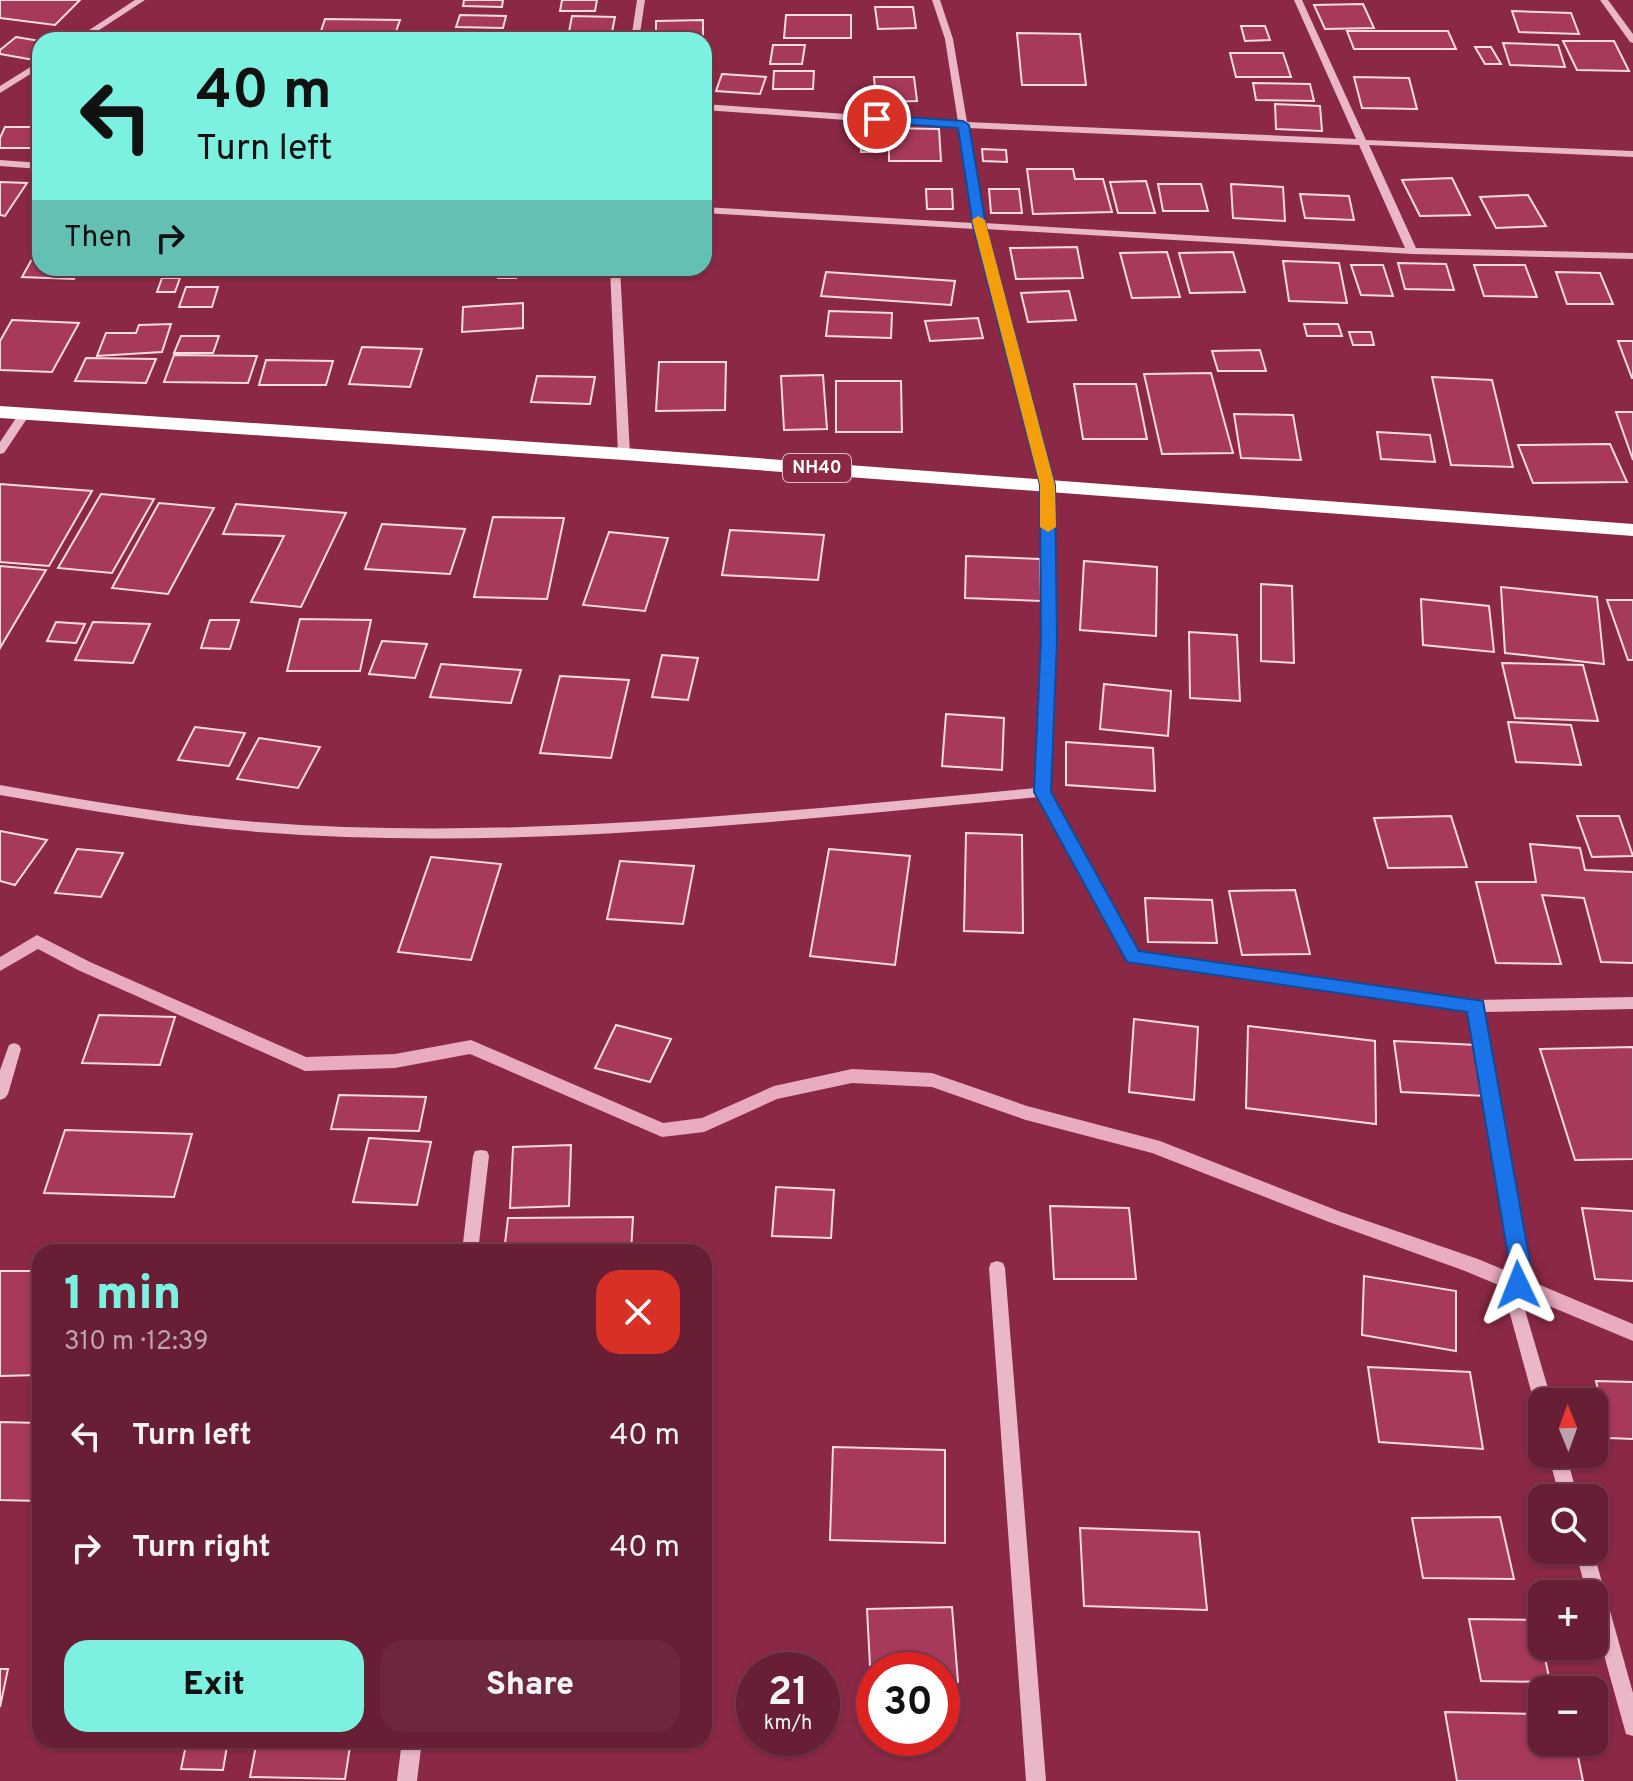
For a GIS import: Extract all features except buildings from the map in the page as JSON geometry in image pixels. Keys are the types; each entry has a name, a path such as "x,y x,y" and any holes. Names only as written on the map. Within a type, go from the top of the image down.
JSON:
{"highway":[{"name":"NH40","path":"0,412 624,454 1633,530"}],"street":[{"path":"91,32 141,0"},
{"path":"636,32 641,0"},
{"path":"936,0 949,39 979,226 1048,485 1049,639 1043,792 1133,957 1476,1006 1633,1003"},
{"path":"1298,0 1412,251"},
{"path":"1604,0 1633,40"},
{"path":"0,90 32,69"},
{"path":"712,108 963,125 1633,154"},
{"path":"0,163 32,165"},
{"path":"712,210 1412,251 1633,256"},
{"path":"615,276 624,454"},
{"path":"0,451 24,414"},
{"path":"0,790 53,802 207,825 407,834 687,824 1043,792"},
{"path":"1476,1006 1521,1267 1515,1303 1539,1388"},
{"path":"0,1094 14,1049"},
{"path":"471,1244 481,1156"},
{"path":"997,1268 1036,1781"},
{"path":"1588,1564 1633,1727"},
{"path":"407,1781 411,1748"}],"waterway":[{"path":"0,965 37,941 84,966 305,1064 395,1061 471,1047 662,1130 704,1125 774,1093 852,1076 932,1080 1026,1113 1154,1146 1335,1217 1471,1265 1633,1333"}],"slow traffic":[{"path":"978,220 1048,485 1048,527"}],"route":[{"path":"877,119 963,125 979,226 1048,485 1049,639 1043,792 1133,957 1476,1006 1521,1267 1518,1285"}]}
